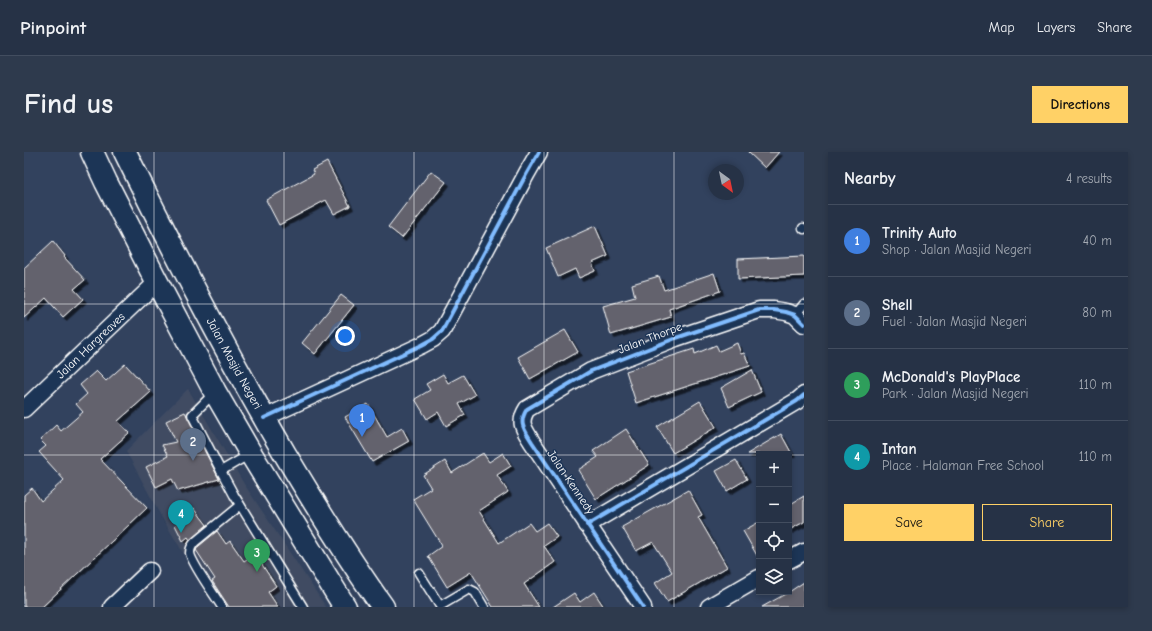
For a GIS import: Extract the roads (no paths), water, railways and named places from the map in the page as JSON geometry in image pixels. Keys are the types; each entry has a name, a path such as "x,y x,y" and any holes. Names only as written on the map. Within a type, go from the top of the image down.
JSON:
{"highway":[{"path":"92,152 157,282 215,392 251,454 345,607"},
{"name":"Jalan Masjid Negeri","path":"125,152 161,226 224,346 264,418 355,569 383,607"}],"street":[{"path":"264,418 422,345 442,331 539,152"},
{"name":"Jalan Hargreaves","path":"24,408 157,282"},
{"name":"Jalan Thorpe","path":"523,427 521,420 522,415 527,409 591,372 676,338 760,310 774,310 801,315"},
{"path":"587,525 804,395"},
{"name":"Jalan Kennedy","path":"523,427 587,525 644,607"},
{"path":"791,559 804,552"},
{"path":"112,607 150,571"},
{"path":"709,607 756,580"}],"lane":[{"path":"215,392 192,415 240,505 304,607"},
{"path":"221,471 251,454"},
{"path":"222,607 192,559 190,553 195,542 240,505"},
{"path":"419,573 441,607 468,589 475,592 484,607"}],"place":[{"name":"Trinity Auto","path":"362,437"},
{"name":"Shell","path":"193,461"},
{"name":"Intan","path":"181,533"},
{"name":"McDonald's PlayPlace","path":"257,572"}]}
